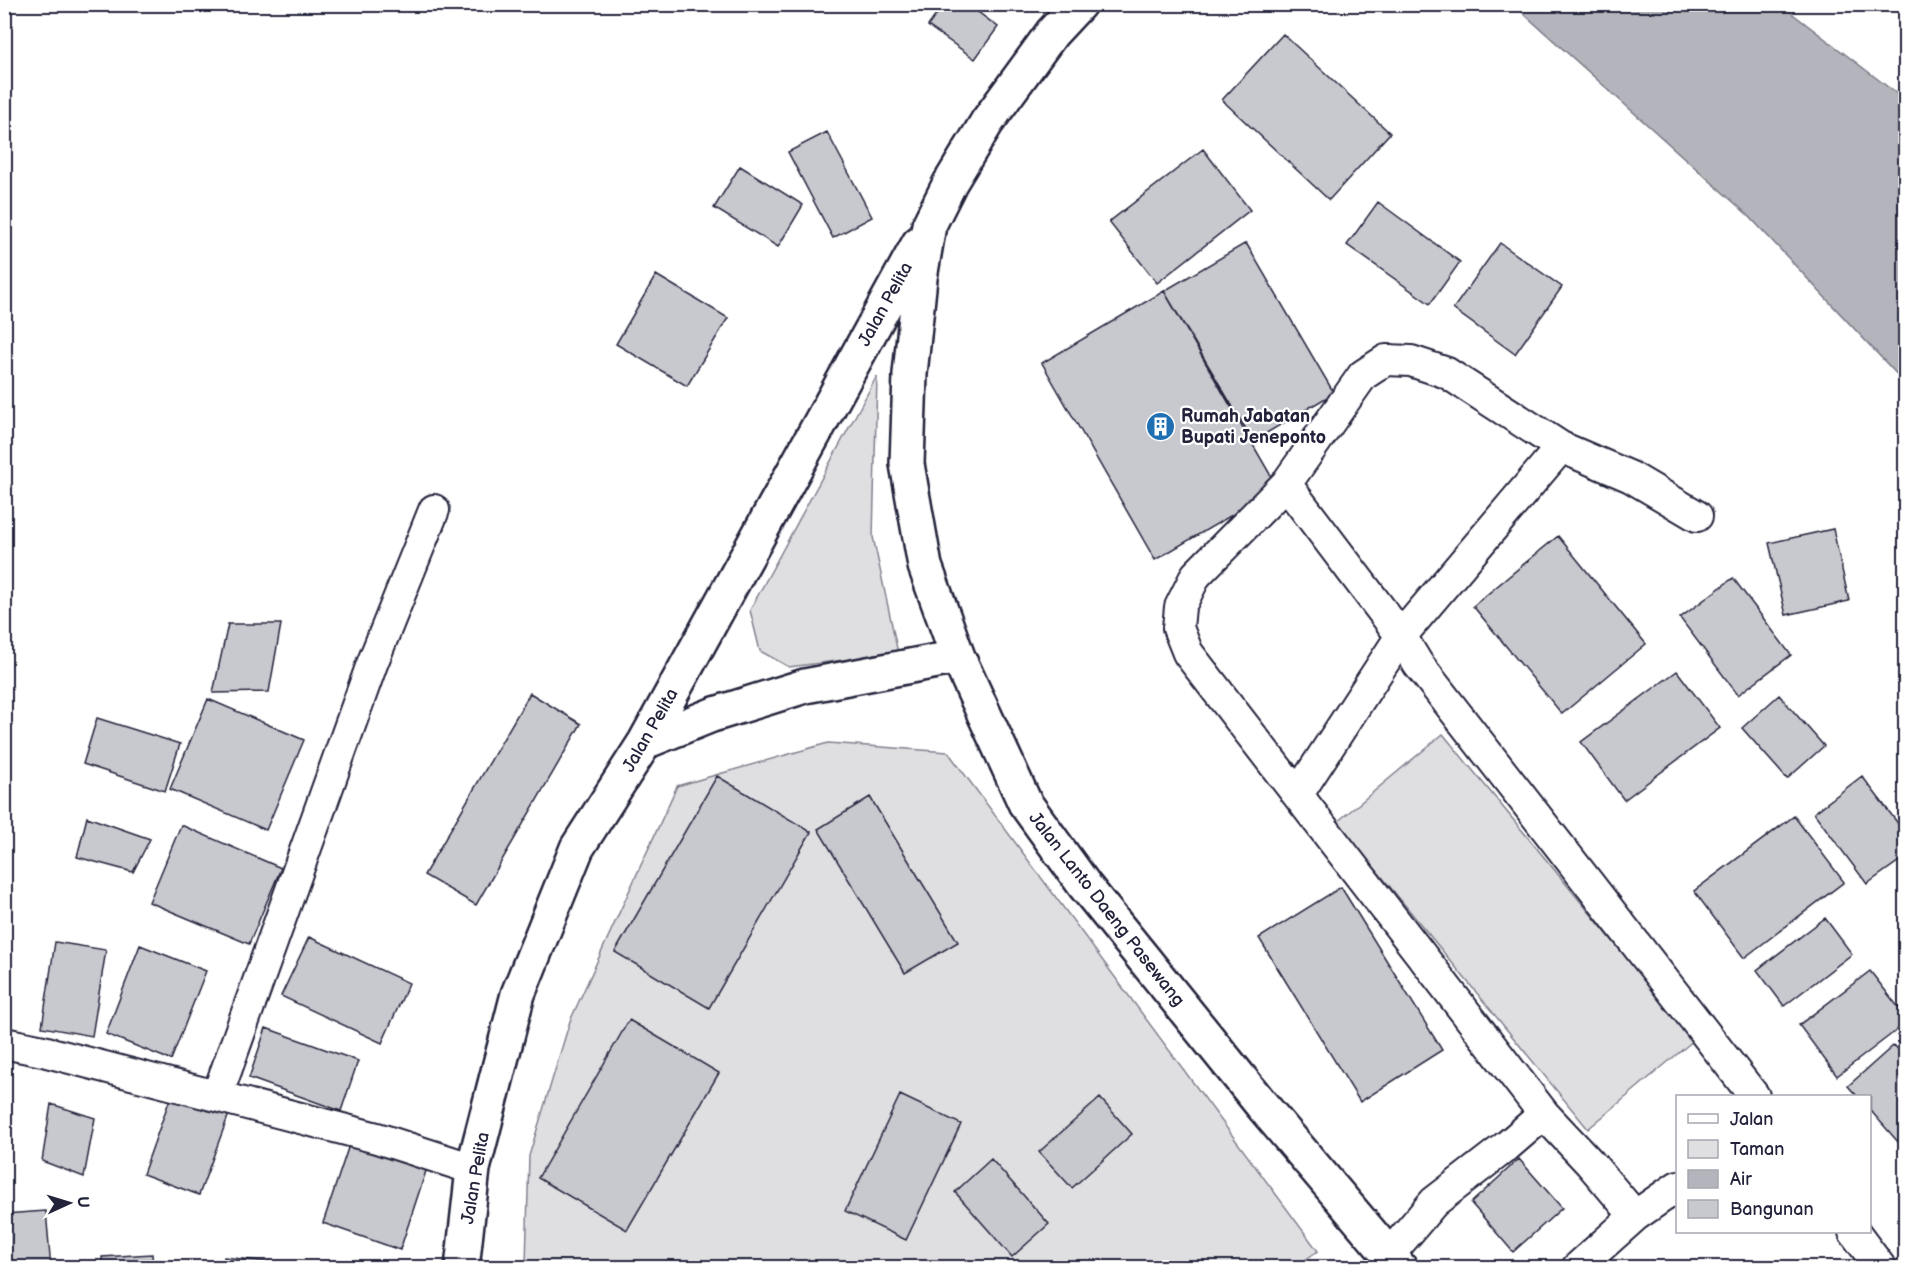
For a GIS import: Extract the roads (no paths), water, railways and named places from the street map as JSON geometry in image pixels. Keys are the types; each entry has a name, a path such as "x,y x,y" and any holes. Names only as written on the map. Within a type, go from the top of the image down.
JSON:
{"highway":[{"name":"Jalan Lanto Daeng Pasewang","path":"1079,4 1052,33 987,122 950,183 929,225 920,278 910,374 907,464 925,566 958,657 1025,802 1085,886 1261,1104 1394,1261"},
{"name":"Jalan Pelita","path":"462,1268 472,1168 522,983 577,848 645,742 929,225"},
{"path":"645,742 712,715 785,692 958,657"}],"street":[{"path":"1635,1216 1544,1114 1188,653 1178,628 1180,607 1196,575 1286,484 1363,375 1386,360 1411,361 1447,372 1561,447 1631,477 1697,516"},
{"path":"1298,794 1401,636 1561,447"},
{"path":"1286,484 1401,636 1426,673 1753,1095"},
{"path":"217,1096 372,664 434,510"},
{"path":"4,1043 43,1051 377,1138 472,1168"},
{"path":"1394,1261 1434,1202 1544,1114"},
{"path":"1577,1268 1635,1216 1676,1187"},
{"path":"1855,1233 1881,1268"}],"water":[{"path":"1514,5 1781,5 1905,100 1905,383 1749,216"}],"place":[{"name":"Rumah Jabatan Bupati Jeneponto","path":"1160,426"}]}
